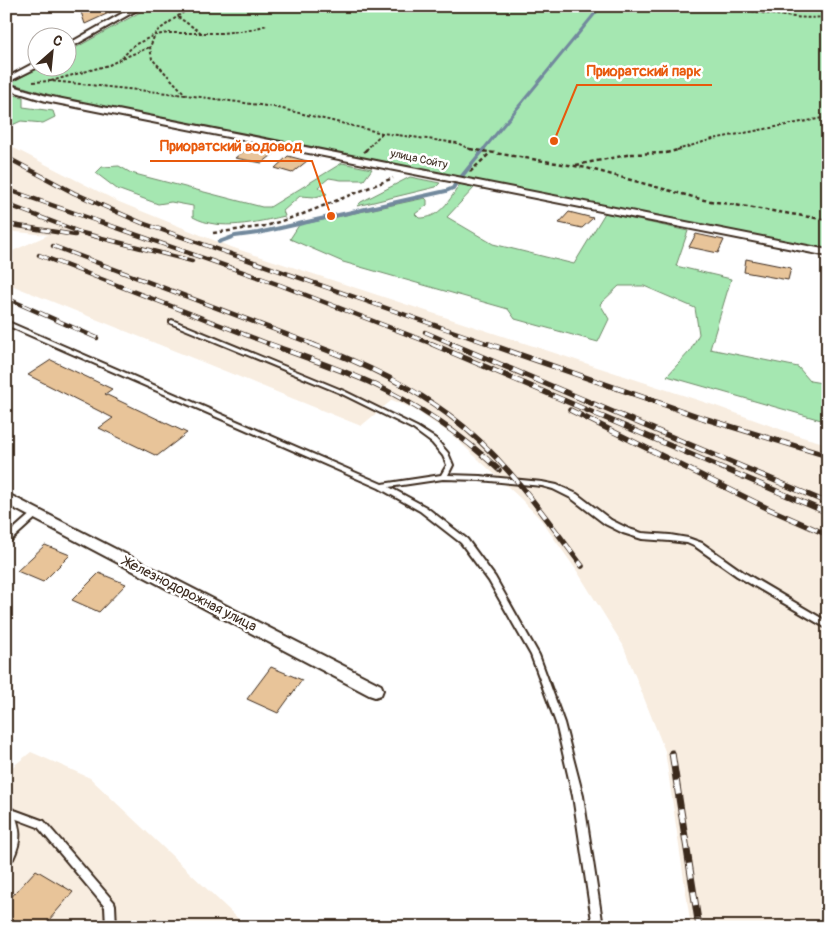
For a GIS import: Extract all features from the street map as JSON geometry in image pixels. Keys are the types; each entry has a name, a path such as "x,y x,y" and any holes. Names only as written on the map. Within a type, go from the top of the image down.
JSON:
{"street":[{"path":"78,41 141,6"},
{"path":"6,81 28,69"},
{"name":"улица Сойту","path":"6,86 46,98 828,253"},
{"name":"Железнодорожная улица","path":"6,498 375,690"},
{"path":"6,816 11,830 6,853"}],"lane":[{"path":"172,322 342,392 415,428 434,441 446,454 450,464 443,477"},
{"path":"6,324 381,486 423,508 464,541 492,579 535,655 560,723 578,796 598,927"},
{"path":"381,486 443,477 480,478 555,487 574,496 608,522 626,531 642,536 670,538 699,545 748,579 828,626"},
{"path":"6,540 36,514"},
{"path":"6,811 41,824 110,905 111,927"}],"path":[{"path":"186,95 152,59 150,47 156,32 192,6"},
{"path":"747,10 765,14 807,16 818,20 828,16"},
{"path":"178,17 204,34"},
{"path":"121,59 134,45 155,35 169,33 204,34 250,30 267,25"},
{"path":"51,82 109,65 150,47"},
{"path":"33,82 51,82 186,95 274,107 382,133 457,143 473,150 572,166 704,200 828,220"},
{"path":"572,166 632,154 666,153 713,139 828,118"},
{"path":"356,158 382,133"},
{"path":"464,181 479,162 490,152"},
{"path":"213,233 266,226 303,214 390,180 405,168"}],"shaded area":[{"path":"6,144 119,202 228,246 716,406 802,437 828,444 828,927 691,927 665,751 623,645 577,571 541,520 451,434 414,409 392,400 361,426 6,283 6,254 48,235 6,231"},
{"path":"31,752 90,778 247,927 6,927 6,772"}],"green space":[{"path":"151,6 828,6 828,250 64,99 10,83 28,74 28,78 78,78 78,46"},
{"path":"6,93 23,97 23,107 53,111 55,117 43,123 21,121 6,128"},
{"path":"342,163 372,169 364,180 329,178 318,187 327,194 315,197 300,196 283,211 285,216 263,221 227,225 204,222 193,217 193,206 171,202 158,204 117,189 96,173 102,167 119,166 131,173 262,207 270,207"},
{"path":"410,177 440,183 436,187 357,206 361,202"},
{"path":"460,184 475,187 447,217 493,244 574,264 605,213 688,231 676,266 731,279 710,349 798,367 810,381 828,384 828,422 667,376 690,351 699,334 695,308 644,286 619,286 600,304 609,319 598,342 515,319 508,309 343,262 290,239 299,225 425,198 427,205 415,214 419,218 433,215 444,207"}],"building":[{"path":"79,6 124,6 85,24"},
{"path":"249,147 276,152 262,163 235,158"},
{"path":"288,156 307,161 292,173 275,168"},
{"path":"569,212 593,218 582,228 559,223"},
{"path":"696,234 724,240 718,253 689,247"},
{"path":"746,259 791,268 788,280 744,272"},
{"path":"51,360 112,389 105,394 187,433 157,456 99,428 113,418 28,375"},
{"path":"45,545 70,555 43,582 17,571"},
{"path":"99,573 126,584 99,612 72,600"},
{"path":"271,667 302,680 278,713 247,699"},
{"path":"36,870 73,892 43,927 6,927 6,903"}],"waterway":[{"path":"483,150 601,6"},
{"path":"462,176 484,149"},
{"path":"219,242 235,236 258,233 446,191 453,188 456,183"}],"railway":[{"path":"6,157 74,193 142,223 492,345"},
{"path":"6,189 280,285 435,345"},
{"path":"6,204 82,233 192,261"},
{"path":"6,224 75,235"},
{"path":"53,246 315,345"},
{"path":"39,255 272,345"},
{"path":"6,298 97,338"},
{"path":"425,332 455,345"},
{"path":"269,344 357,377 404,400 454,432 499,470"},
{"path":"311,344 365,366 417,393 469,431 504,466 537,505 582,566"},
{"path":"432,344 828,513"},
{"path":"452,344 828,503"},
{"path":"489,344 703,418 828,456"},
{"path":"570,410 769,509 828,535"},
{"path":"672,753 699,927"}],"place":[{"name":"Приоратский парк","path":"554,141"},
{"name":"Приоратский водовод","path":"331,216"}]}
